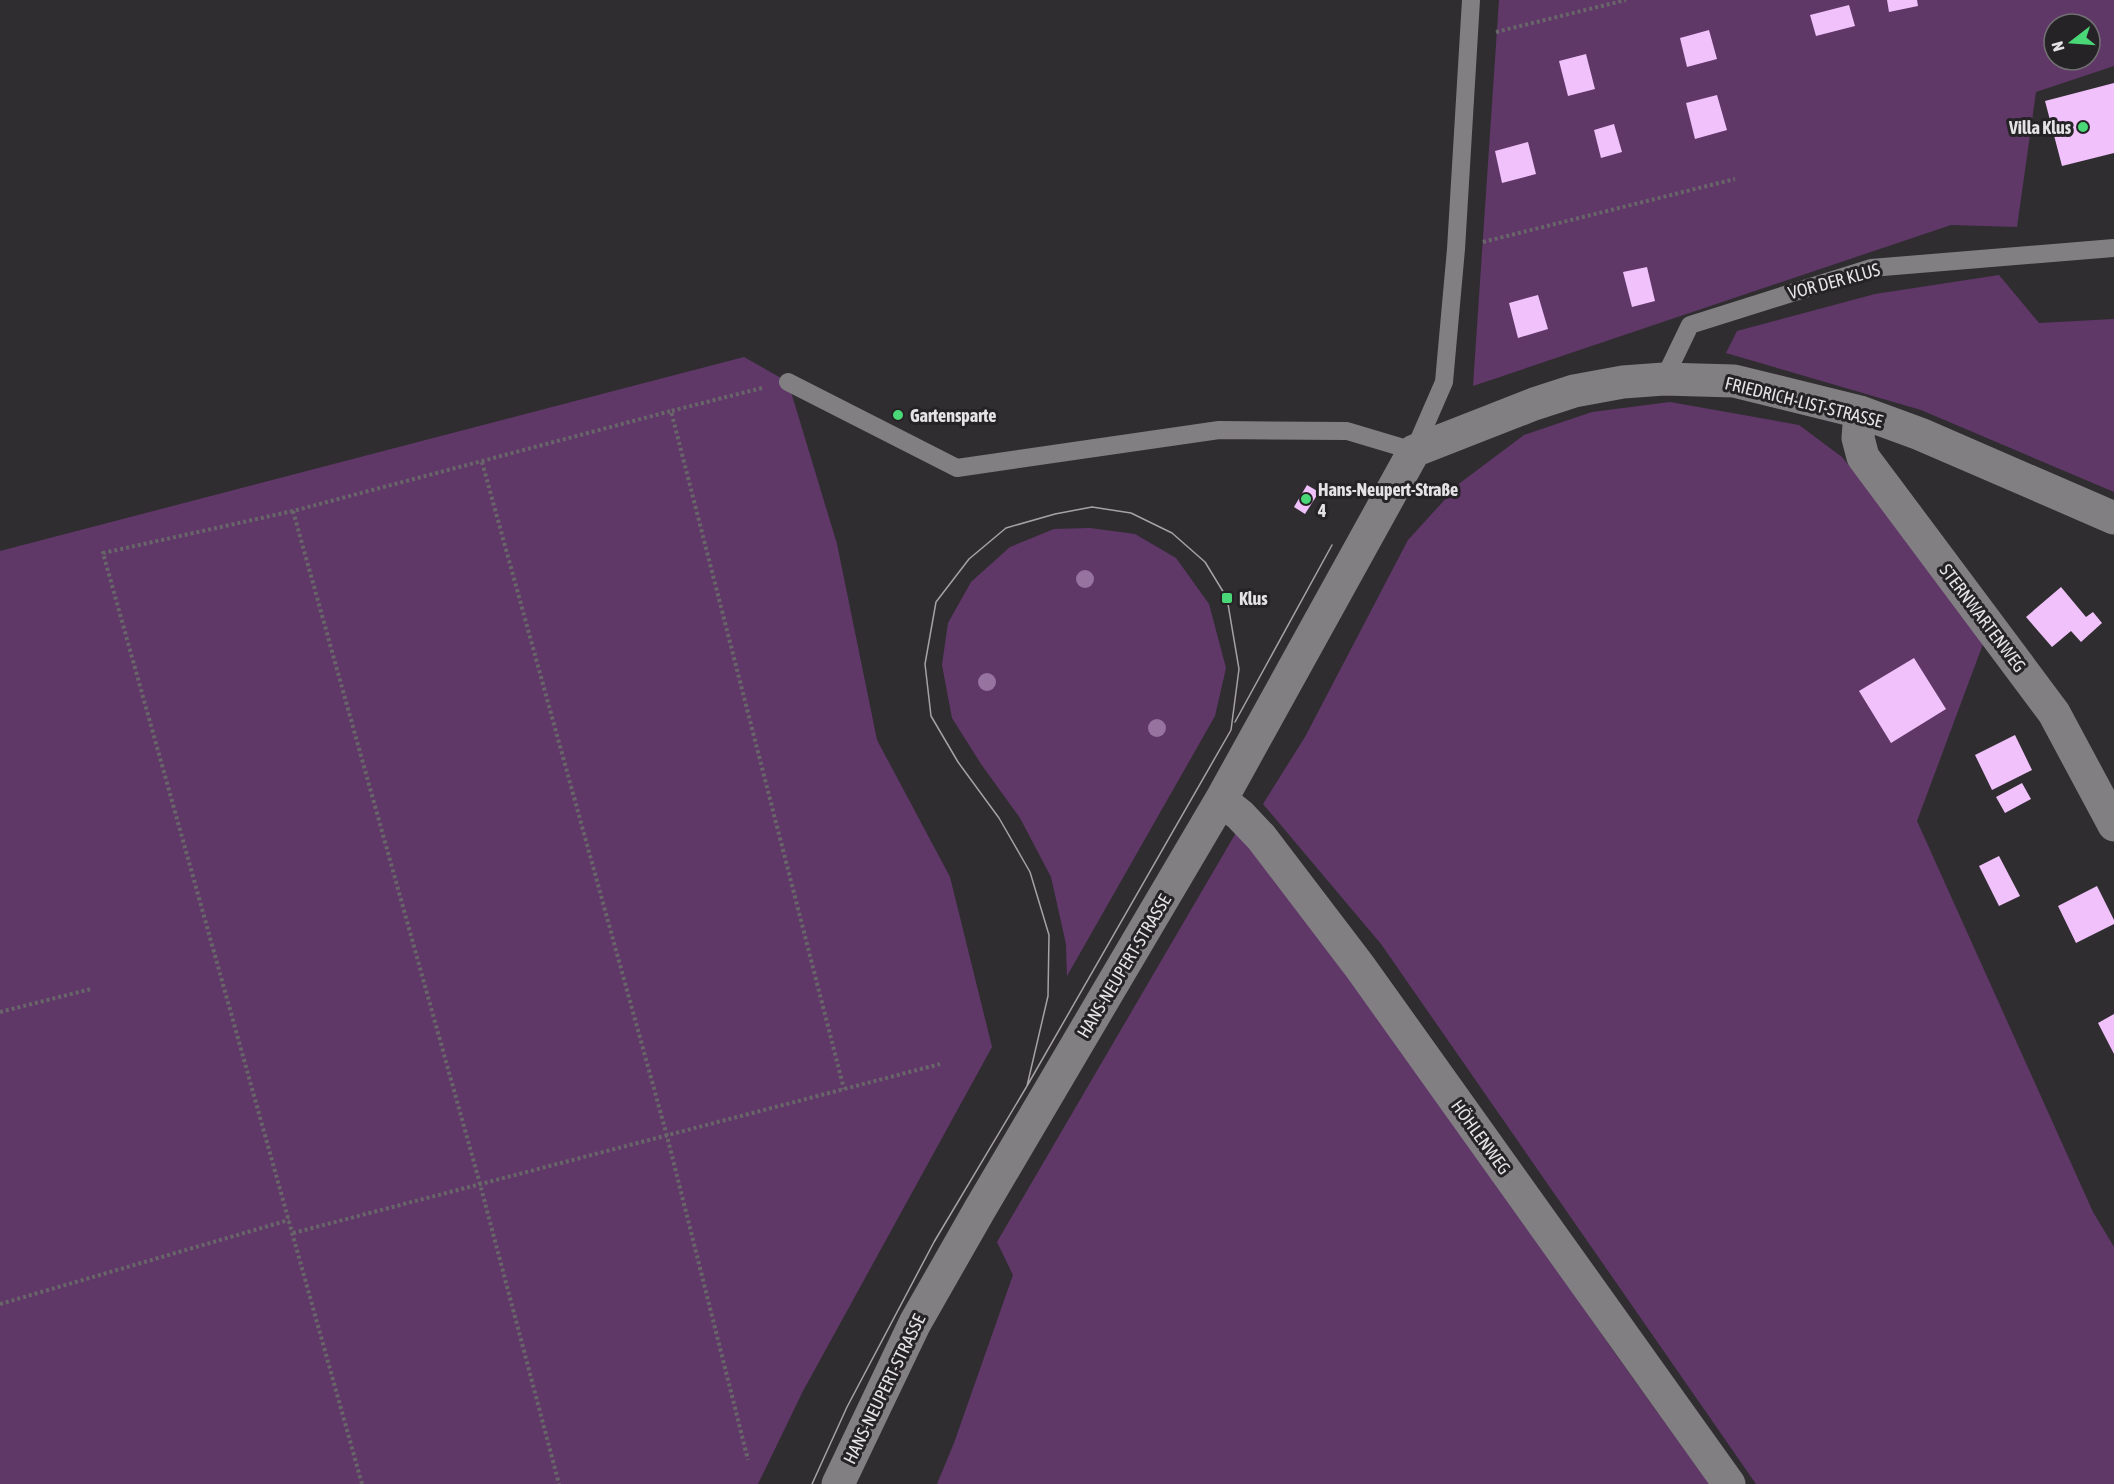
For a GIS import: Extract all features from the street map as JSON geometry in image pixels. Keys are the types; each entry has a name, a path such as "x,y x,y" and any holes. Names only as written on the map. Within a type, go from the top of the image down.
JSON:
{"street":[{"name":"FRIEDRICH-LIST-STRASSE","path":"1414,451 1534,404 1574,392 1623,382 1664,379 1734,381 1860,412 1920,434 2114,518"},
{"name":"STERNWARTENWEG","path":"1860,412 1858,438 1863,457 2054,713 2114,825"},
{"name":"HANS-NEUPERT-STRASSE","path":"838,1484 915,1323 1221,800 1414,451"},
{"name":"HÖHLENWEG","path":"1221,800 1240,815 1261,837 1360,967 1729,1484"}],"lane":[{"path":"788,382 957,468 1219,429 1347,431 1414,451 1444,382 1456,249 1471,0"},
{"name":"VOR DER KLUS","path":"1664,379 1690,325 1870,268 2114,248"}],"path":[{"path":"1469,39 1626,0"},
{"path":"1456,249 1735,180"},
{"path":"362,1484 103,553 293,511 788,382"},
{"path":"671,411 844,1089"},
{"path":"482,462 667,1136 748,1460"},
{"path":"293,511 480,1184 559,1484"},
{"path":"0,1012 92,988"},
{"path":"293,1233 940,1064"},
{"path":"0,1304 289,1220"}],"shaded area":[{"path":"1499,0 2114,0 2114,66 2102,70 2102,12 2042,12 2042,72 2096,72 2036,92 2017,227 1951,225 1473,386"},
{"path":"1999,275 2039,323 2114,319 2114,492 1921,410 1726,353 1737,331 1875,294"},
{"path":"744,357 788,382 837,544 877,740 950,877 992,1047 803,1391 758,1484 0,1484 0,551"},
{"path":"1670,402 1799,425 1842,457 1986,636 1917,821 2093,1212 2114,1247 2114,1484 1756,1484 1381,944 1263,804 1305,737 1408,540 1460,483 1524,435 1592,412"},
{"path":"1090,528 1135,534 1176,558 1209,604 1226,668 1215,716 1067,976 1066,944 1051,877 1020,818 981,764 952,718 942,665 948,623 971,582 1010,547 1054,529"},
{"path":"1237,831 1316,922 1612,1349 1709,1484 937,1484 954,1443 1013,1275 997,1242"}],"building":[{"path":"1887,0 1917,0 1918,6 1889,12"},
{"path":"1849,5 1855,26 1816,36 1810,15"},
{"path":"1709,30 1717,59 1687,67 1680,38"},
{"path":"1586,54 1595,89 1568,96 1559,61"},
{"name":"Villa Klus","path":"2114,83 2114,153 2062,166 2045,101"},
{"path":"1717,95 1727,130 1695,139 1686,103"},
{"path":"1614,124 1622,152 1601,158 1594,130"},
{"path":"1528,142 1536,174 1502,183 1495,151"},
{"path":"1647,267 1655,301 1632,307 1623,272"},
{"path":"1538,295 1548,329 1518,338 1509,303"},
{"name":"Hans-Neupert-Straße 4","path":"1307,485 1319,492 1305,514 1294,507"},
{"path":"2061,587 2086,617 2093,612 2102,623 2081,642 2071,631 2052,647 2026,617"},
{"path":"1914,658 1946,709 1891,743 1859,691"},
{"path":"2015,735 2032,770 1992,790 1975,755"},
{"path":"2022,783 2031,799 2005,813 1996,797"},
{"path":"1999,856 2020,896 1999,906 1979,866"},
{"path":"2097,886 2114,924 2076,943 2058,906"},
{"path":"2114,1014 2114,1054 2098,1023"}],"tram line":[{"path":"812,1484 847,1407 934,1242 1027,1086 1231,730 1239,669 1227,598 1205,562 1172,533 1131,513 1092,507 1055,514 1006,528 969,559 936,602 925,664 931,716 958,762 999,818 1030,872 1049,935 1048,996 1027,1086"},
{"path":"1235,722 1332,545"}],"place":[{"name":"Villa Klus","path":"2083,127"},
{"name":"Gartensparte","path":"898,415"},
{"name":"Hans-Neupert-Straße 4","path":"1306,499"},
{"name":"Klus","path":"1227,598"}]}
